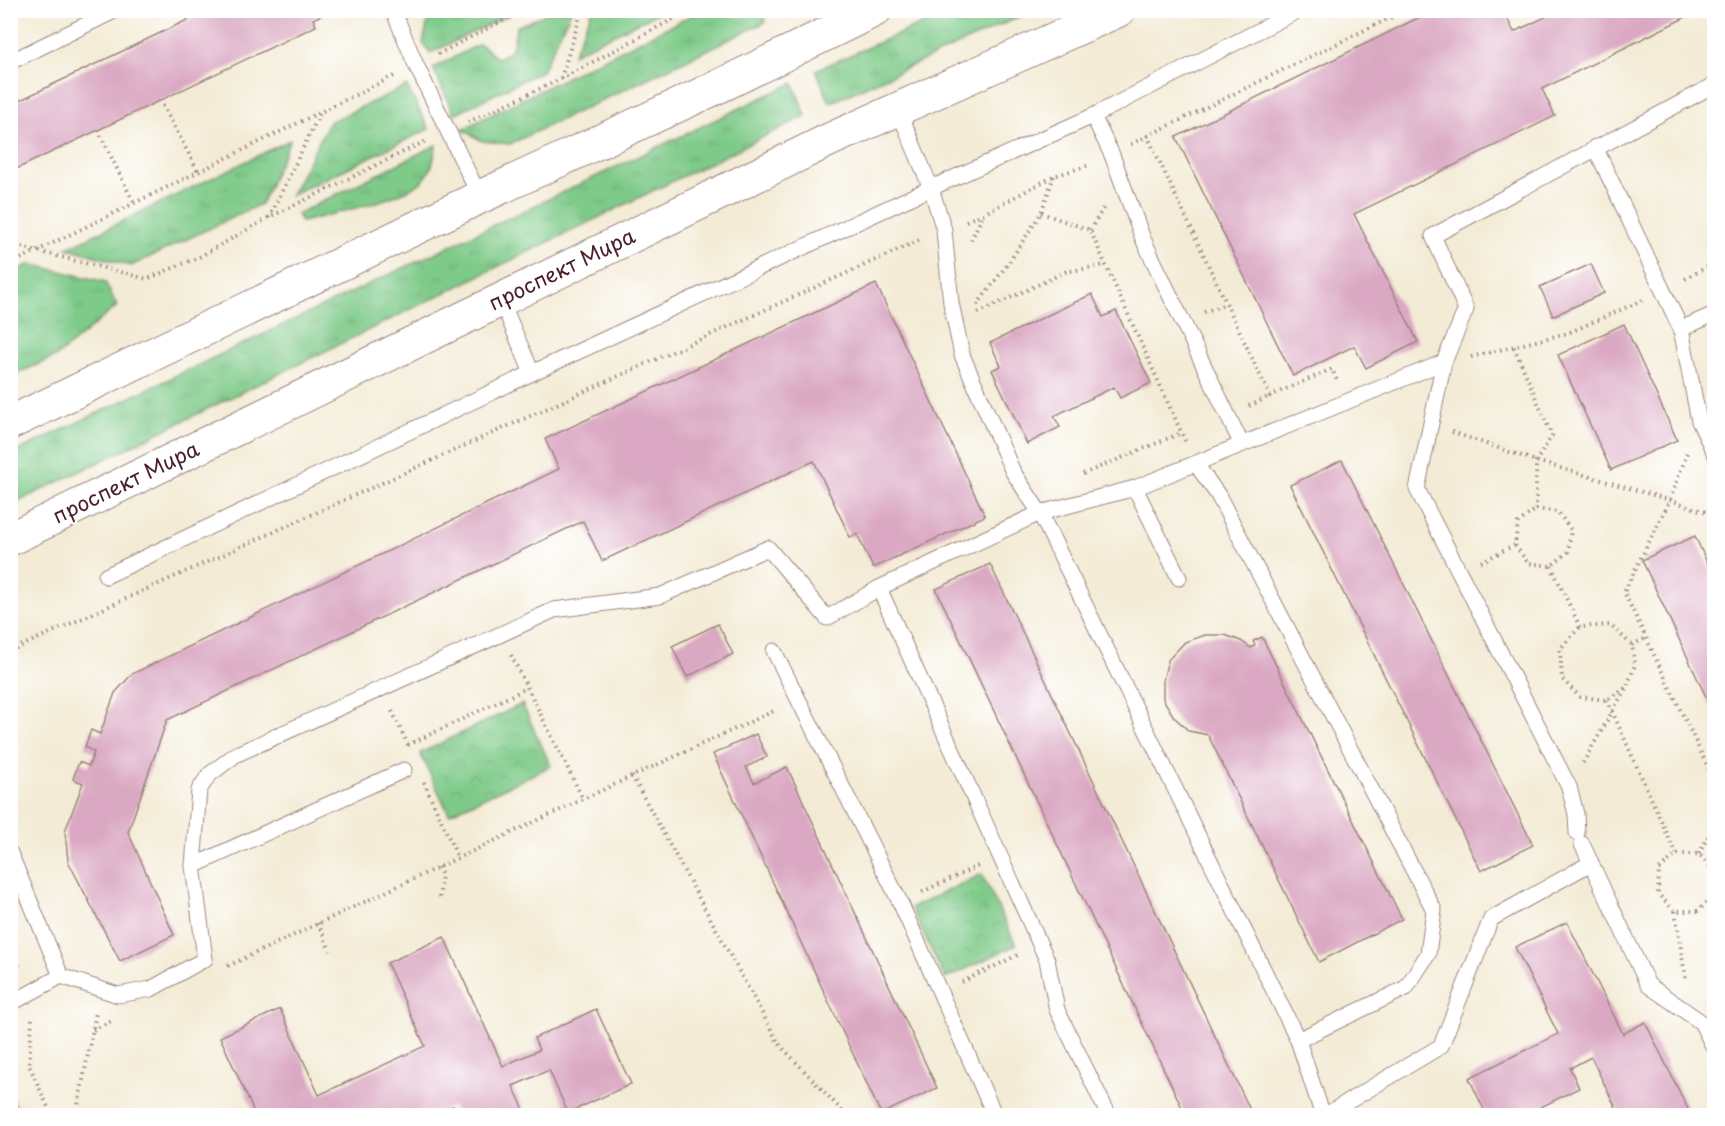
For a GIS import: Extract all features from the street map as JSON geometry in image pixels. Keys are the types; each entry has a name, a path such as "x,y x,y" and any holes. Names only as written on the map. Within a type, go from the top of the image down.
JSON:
{"main road":[{"path":"10,423 875,10"},
{"name":"проспект Мира","path":"10,540 829,140 1119,10"}],"lane":[{"path":"10,62 116,10"},
{"path":"393,10 416,65 480,197"},
{"path":"106,576 532,373 931,188 1093,116 1299,10"},
{"path":"1714,85 1433,236 1466,309 1444,362 1417,489 1569,788 1580,839 1648,985 1701,1022 1714,1048"},
{"path":"898,109 931,188 944,230 951,303 962,355 1013,472 1040,513 1298,1040 1323,1116 1441,1046 1491,919 1591,863"},
{"path":"1093,116 1112,155 1143,239 1241,443"},
{"path":"1595,147 1680,329 1699,421 1714,453"},
{"path":"501,300 532,373"},
{"path":"1680,329 1714,314"},
{"path":"10,1004 60,976 118,995 151,989 205,959 193,866 199,790 209,775 235,755 554,610 660,596 768,549 827,618 879,588 1040,513 1135,488 1444,362"},
{"path":"1197,464 1218,495 1434,910 1428,954 1406,988 1298,1040"},
{"path":"1135,488 1179,578"},
{"path":"879,588 1047,960 1057,1010 1109,1116"},
{"path":"774,651 900,902 990,1114"},
{"path":"193,866 404,770"},
{"path":"10,853 60,976"}],"path":[{"path":"10,264 416,65 523,10"},
{"path":"561,79 582,10"},
{"path":"10,244 147,279 200,257 268,218 447,131 561,79 690,10"},
{"path":"10,651 984,214 1054,176 1112,155 1147,135 1406,10"},
{"path":"160,100 198,171"},
{"path":"268,218 321,111"},
{"path":"98,130 134,203"},
{"path":"1147,135 1270,396 1332,369"},
{"path":"1054,176 1041,213 976,311 1065,272 1105,265"},
{"path":"1041,213 1090,230 1197,464"},
{"path":"968,249 974,231 984,214"},
{"path":"1444,362 1514,348 1568,333 1662,291 1714,263"},
{"path":"1514,348 1552,436 1536,461 1536,509"},
{"path":"1699,421 1670,500 1624,592 1714,780"},
{"path":"1431,425 1536,461 1714,515"},
{"path":"1078,477 1181,433"},
{"path":"1536,509 1558,512 1571,530 1568,552 1551,566 1528,562 1515,545 1518,523 1536,509"},
{"path":"1460,573 1515,545"},
{"path":"1551,566 1580,627"},
{"path":"1569,788 1627,686 1635,664 1632,645 1610,625 1580,627 1560,648 1562,679 1580,697 1607,700 1627,686"},
{"path":"501,634 583,799"},
{"path":"1632,645 1646,638"},
{"path":"408,745 527,688"},
{"path":"220,969 799,700"},
{"path":"1607,700 1676,854"},
{"path":"632,776 778,1044 847,1116"},
{"path":"1699,854 1714,825"},
{"path":"1692,1015 1675,911 1658,894 1659,870 1676,854 1699,854 1714,870"},
{"path":"900,902 1000,856"},
{"path":"438,867 442,874 440,901"},
{"path":"1675,911 1698,911 1714,895"},
{"path":"318,923 330,951"},
{"path":"940,992 1040,944"},
{"path":"76,1116 101,989"},
{"path":"33,992 29,1065 52,1116"},
{"path":"93,1029 114,1020"}],"green space":[{"path":"430,10 517,11 430,53 423,43"},
{"path":"592,10 662,11 573,54"},
{"path":"702,10 760,11 766,22 510,144 482,141 462,129"},
{"path":"1020,10 1022,14 1032,11 830,103 816,70 951,11"},
{"path":"552,11 571,11 542,71 454,114 433,68 480,44 497,58 503,56 512,47 516,27"},
{"path":"793,83 806,116 11,505 11,454"},
{"path":"407,86 429,129 291,195 329,122"},
{"path":"290,140 261,204 131,266 67,248"},
{"path":"436,145 429,171 424,179 415,186 367,205 301,222 297,214"},
{"path":"30,264 105,282 117,306 57,356 11,376 11,273"},
{"path":"522,704 551,766 449,814 420,753"},
{"path":"982,874 1016,945 945,979 911,908"}],"building":[{"path":"208,10 332,10 313,19 316,26 10,172 10,105"},
{"path":"1434,10 1503,10 1514,32 1560,10 1700,10 1542,89 1555,116 1354,214 1418,342 1366,368 1354,346 1293,376 1176,137"},
{"path":"1591,264 1604,293 1553,316 1540,287"},
{"path":"876,284 985,516 873,568 857,534 850,537 814,461 602,561 583,521 167,720 128,832 174,935 120,961 68,861 65,831 83,783 73,779 79,762 89,766 94,752 85,747 91,730 100,734 115,693 132,674 559,469 545,439"},
{"path":"1092,294 1103,317 1116,311 1151,383 1120,398 1114,387 1054,416 1060,427 1027,444 992,370 1001,366 990,343"},
{"path":"1624,324 1677,440 1611,470 1558,355"},
{"path":"1342,460 1533,845 1481,871 1290,485"},
{"path":"1695,536 1714,578 1714,714 1642,560"},
{"path":"990,564 1253,1116 1186,1116 936,589"},
{"path":"718,624 733,654 687,677 672,646"},
{"path":"1205,635 1225,635 1251,648 1255,645 1253,641 1262,637 1402,919 1319,962 1208,735 1189,731 1174,717 1163,699 1163,680 1168,660 1185,642"},
{"path":"756,734 767,757 746,767 754,783 787,767 937,1088 881,1114 713,754"},
{"path":"1567,922 1623,1034 1645,1022 1690,1113 1684,1116 1620,1116 1591,1057 1570,1068 1579,1088 1523,1116 1487,1116 1469,1078 1558,1034 1515,947"},
{"path":"444,937 503,1066 539,1050 534,1038 596,1009 631,1084 568,1113 549,1070 513,1086 527,1116 457,1116 453,1106 432,1116 256,1116 220,1037 280,1009 319,1095 425,1046 387,963"},
{"path":"10,1091 22,1116 10,1116"}]}
